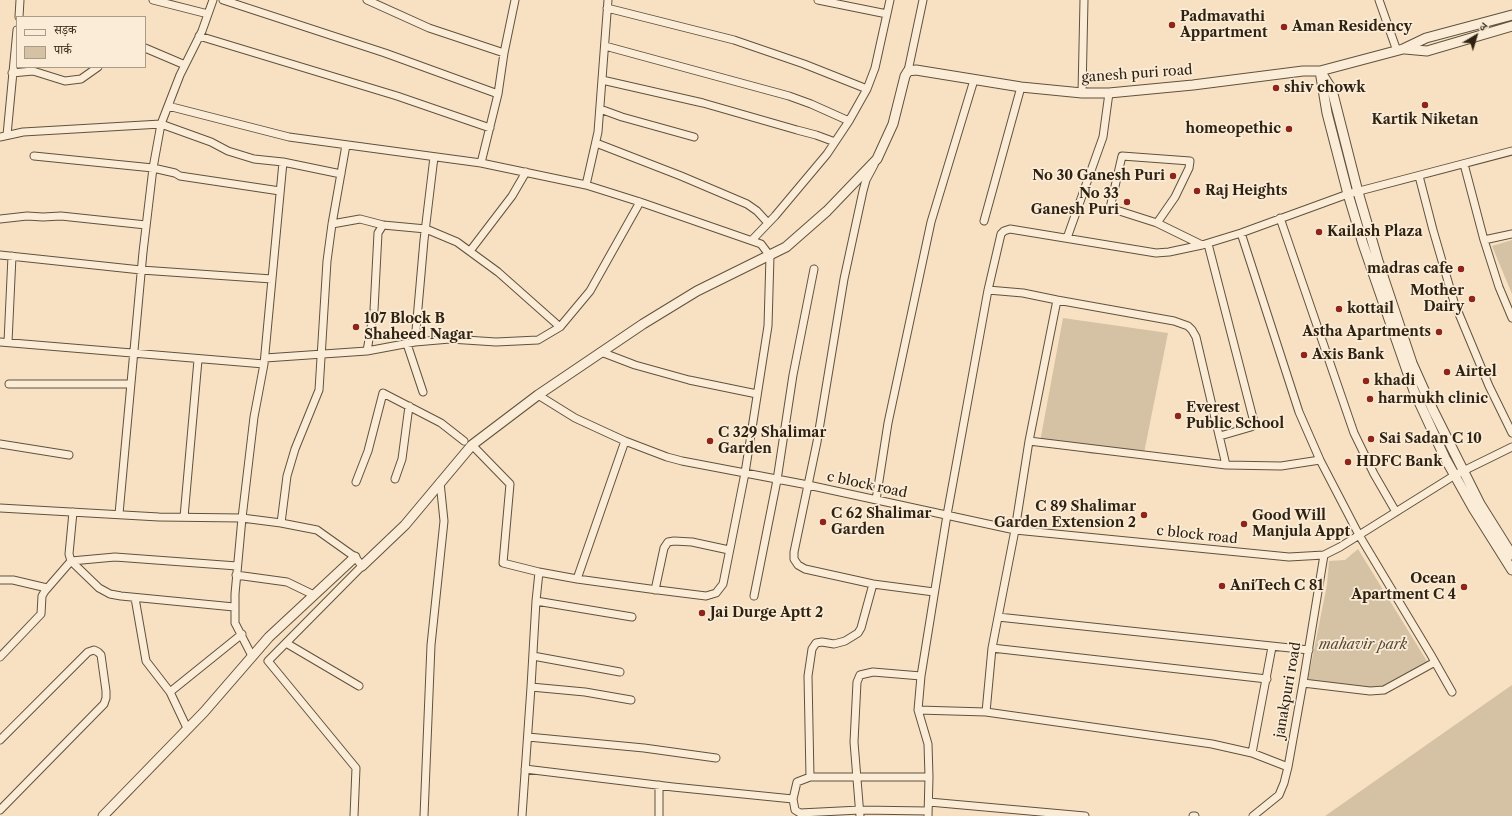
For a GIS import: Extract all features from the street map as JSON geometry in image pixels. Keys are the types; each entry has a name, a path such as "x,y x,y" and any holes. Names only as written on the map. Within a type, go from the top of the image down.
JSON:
{"street":[{"path":"18,16 20,0"},
{"path":"153,0 208,14"},
{"path":"119,514 141,270 153,168 161,124 213,0"},
{"path":"223,0 392,56 498,94"},
{"path":"367,0 429,28 504,52"},
{"path":"481,163 498,94 504,52 515,0"},
{"path":"586,185 598,132 608,0"},
{"path":"818,0 887,14"},
{"path":"752,240 827,154 868,89 875,68 890,0"},
{"path":"923,0 908,71 905,76 893,124 866,180 844,279 808,485 794,552 794,559 798,565 805,569 873,584 934,592"},
{"path":"1082,93 1084,0"},
{"path":"1379,0 1400,50"},
{"path":"607,8 734,40 804,64 868,89"},
{"path":"1400,50 1426,38 1512,15"},
{"path":"1400,50 1426,51 1512,26"},
{"path":"199,36 397,96 490,128"},
{"path":"16,39 4,136 23,132 161,124 211,142 228,151 254,159 283,162 340,174"},
{"path":"604,46 789,96 849,121"},
{"path":"146,48 185,65"},
{"name":"ganesh puri road","path":"908,71 916,70 1021,87 1082,93 1109,93 1193,85 1303,71 1320,71 1400,50"},
{"path":"12,73 33,71 66,81 81,79 97,68"},
{"path":"1320,71 1332,90 1358,192 1378,260 1412,363 1433,410 1480,504 1512,555"},
{"path":"1320,71 1327,113 1348,194 1363,244 1414,391 1455,475 1473,508 1512,570"},
{"path":"602,80 703,103 816,134 835,142"},
{"path":"876,500 888,423 930,229 974,80"},
{"path":"984,221 1021,87"},
{"path":"1066,238 1103,137 1109,93"},
{"path":"168,106 289,137 481,163 586,185 752,240 761,244 770,256 768,326 745,473 723,584 716,593 706,596 655,590 577,579 503,563 510,484 468,443 441,423 384,393 382,394 368,451 356,482"},
{"path":"600,109 622,117 694,137"},
{"path":"596,143 746,204 757,211 768,223"},
{"path":"281,523 287,476 295,449 319,390 327,261 340,174 346,145"},
{"path":"929,777 810,777 797,782 793,799 795,810 800,813 928,814 929,777 928,744 918,710 921,676 946,515 988,290 998,239 1001,234 1010,229 1156,253 1169,252 1205,244 1241,233 1348,194 1512,151"},
{"path":"34,156 153,168 175,173 180,176 280,191"},
{"path":"1156,223 1175,197 1189,168 1190,161 1122,156 1110,208 1156,223 1205,244"},
{"path":"423,392 411,343 434,157"},
{"path":"354,816 356,768 268,661 405,525 440,482 468,443 643,324 697,291 786,247 827,211 877,159"},
{"path":"252,656 235,623 234,607 236,575 254,417 264,361 283,162"},
{"path":"1464,164 1484,240 1499,288 1512,318"},
{"path":"470,251 512,196 526,172"},
{"path":"1419,176 1432,230 1454,302 1489,386 1512,433"},
{"path":"0,342 198,360 264,361 367,351 411,343 450,339 496,342 538,340 560,327 590,291 640,202"},
{"path":"0,219 27,216 63,216 146,225"},
{"path":"1280,218 1354,433 1374,474 1396,512"},
{"path":"332,224 360,219 383,225 426,229 458,242 498,272 560,327"},
{"path":"367,351 374,310 378,233 383,225"},
{"path":"1241,233 1300,412 1320,460 1359,536 1452,692"},
{"path":"1484,240 1512,234"},
{"path":"1205,244 1254,422 1252,427 1220,436"},
{"path":"0,255 141,270 272,279"},
{"path":"8,342 12,256"},
{"path":"754,596 777,480 793,375 814,269"},
{"path":"988,290 1023,293 1174,321 1188,326 1196,337 1226,465"},
{"path":"986,712 992,648 1015,530 1029,441 1057,300"},
{"path":"601,352 635,366 689,380 757,394"},
{"path":"184,517 198,360"},
{"path":"9,384 131,384"},
{"name":"c block road","path":"538,395 575,418 625,441 667,458 682,462 808,485 1015,530 1289,557 1324,555 1359,536 1455,475 1512,447"},
{"path":"395,479 402,459 410,406"},
{"path":"577,579 625,441"},
{"path":"1029,441 1226,465 1281,466 1320,460"},
{"path":"0,444 69,455"},
{"path":"424,816 431,646 444,521 440,482"},
{"path":"0,508 184,517 242,518 281,523 317,530 355,557 362,566"},
{"path":"73,512 69,554 71,561 99,588 110,594 135,598 234,607"},
{"path":"655,590 664,548 668,542 692,542 729,550"},
{"name":"janakpuri road","path":"1253,816 1279,795 1284,783 1309,650 1324,555"},
{"path":"0,657 41,614 42,596 71,561 115,557 238,566"},
{"path":"103,816 204,712 269,637 355,557"},
{"path":"522,816 539,572"},
{"path":"236,575 287,582 314,595"},
{"path":"0,580 13,580 48,588"},
{"path":"810,777 808,676 812,649 816,643 822,642 834,644 845,641 858,633 861,628 873,584"},
{"path":"135,598 146,661 170,692 187,728"},
{"path":"536,601 632,617"},
{"path":"998,617 1309,650"},
{"path":"170,692 242,634"},
{"path":"286,643 359,686"},
{"path":"1252,753 1272,647"},
{"path":"992,648 1267,679"},
{"path":"0,740 88,652 94,650 98,652 101,656 106,691 104,704 0,810"},
{"path":"533,656 620,672"},
{"path":"1303,683 1370,691 1384,690 1435,662"},
{"path":"860,813 854,742 856,692 857,682 860,675 873,672 921,676"},
{"path":"532,687 585,692 631,700"},
{"path":"918,710 986,712 1212,744 1252,753 1288,767"},
{"path":"528,737 644,748 716,758"},
{"path":"525,769 793,799"},
{"path":"659,785 659,816"},
{"path":"929,802 1085,816"}],"green space":[{"path":"1512,240 1512,294 1492,246"},
{"path":"1063,318 1168,333 1144,453 1092,454 1040,442"},
{"name":"mahavir park","path":"1358,549 1428,663 1396,685 1377,695 1363,691 1307,684 1327,585 1329,561 1345,560"},
{"path":"1512,685 1512,816 1325,816"}],"place":[{"name":"Padmavathi Appartment","path":"1172,25"},
{"name":"Aman Residency","path":"1284,27"},
{"name":"shiv chowk","path":"1276,88"},
{"name":"Kartik Niketan","path":"1425,105"},
{"name":"homeopethic","path":"1289,129"},
{"name":"No 30 Ganesh Puri","path":"1173,176"},
{"name":"Raj Heights","path":"1197,191"},
{"name":"No 33 Ganesh Puri","path":"1127,202"},
{"name":"Kailash Plaza","path":"1319,232"},
{"name":"madras cafe","path":"1461,269"},
{"name":"Mother Dairy","path":"1472,299"},
{"name":"kottail","path":"1339,309"},
{"name":"107 Block B Shaheed Nagar","path":"356,327"},
{"name":"Astha Apartments","path":"1439,332"},
{"name":"Axis Bank","path":"1304,355"},
{"name":"Airtel","path":"1447,372"},
{"name":"khadi","path":"1366,381"},
{"name":"harmukh clinic","path":"1370,399"},
{"name":"Everest Public School","path":"1178,416"},
{"name":"Sai Sadan C 10","path":"1371,439"},
{"name":"C 329 Shalimar Garden","path":"710,441"},
{"name":"HDFC Bank","path":"1348,462"},
{"name":"C 89 Shalimar Garden Extension 2","path":"1144,515"},
{"name":"C 62 Shalimar Garden","path":"823,522"},
{"name":"Good Will Manjula Appt","path":"1244,524"},
{"name":"AniTech C 81","path":"1222,586"},
{"name":"Ocean Apartment C 4","path":"1464,587"},
{"name":"Jai Durge Aptt 2","path":"702,613"}]}
